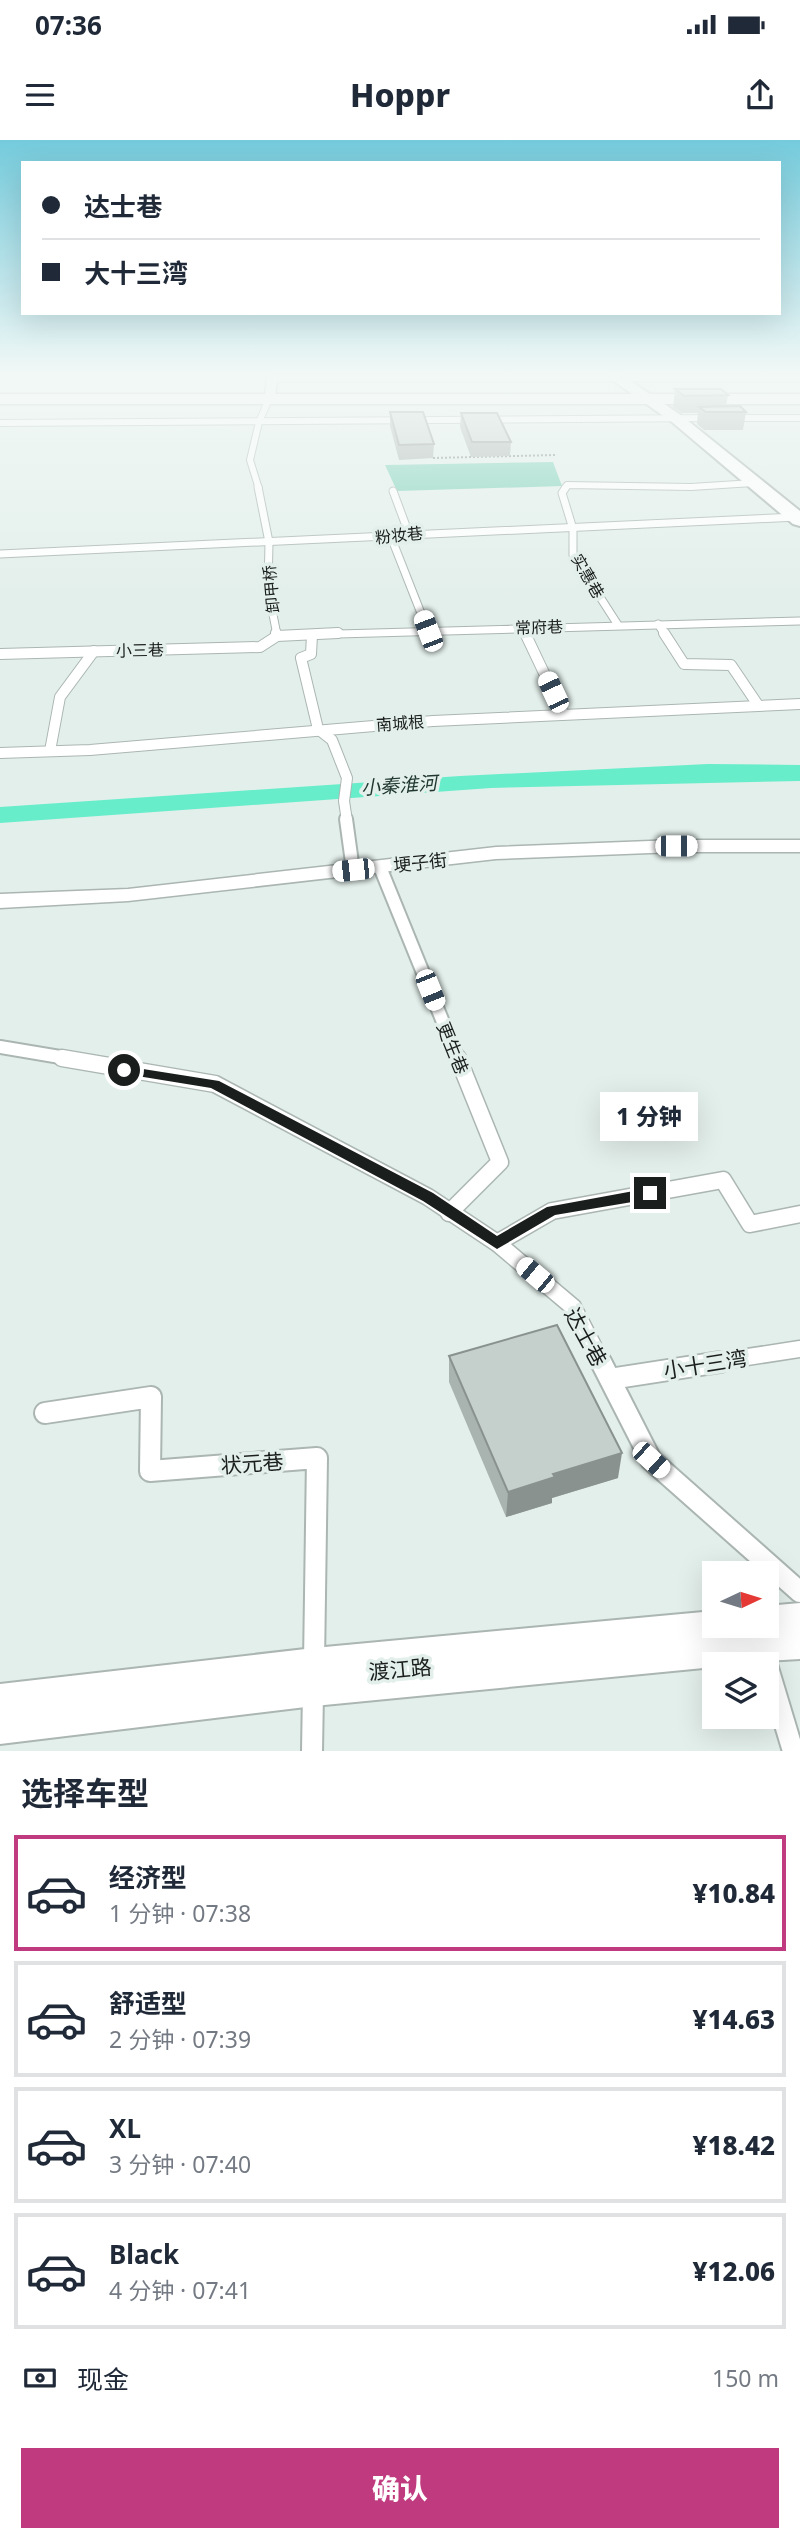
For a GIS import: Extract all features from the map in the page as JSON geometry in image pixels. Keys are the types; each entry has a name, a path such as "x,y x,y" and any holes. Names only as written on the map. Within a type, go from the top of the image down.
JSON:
{"street":[{"path":"713,449 799,519"},
{"name":"埂子街","path":"0,901 128,895 496,853 676,846 800,846"},
{"name":"渡江路","path":"0,1714 314,1677 726,1638"}],"lane":[{"name":"卸甲桥","path":"253,449 250,460 264,506 269,542 268,589 277,636"},
{"name":"实惠巷","path":"618,625 573,555 573,529 562,493 567,485 691,487 753,483"},
{"path":"393,491 410,534"},
{"name":"粉妆巷","path":"0,554 799,519"},
{"path":"391,537 428,631"},
{"name":"常府巷","path":"277,636 800,621"},
{"path":"658,624 684,664 731,665 758,705"},
{"path":"523,628 563,713"},
{"path":"312,635 311,654 301,658 318,729 332,740 346,778 344,801 353,870"},
{"name":"小三巷","path":"0,654 260,647 277,636"},
{"path":"50,751 60,697 94,651"},
{"name":"南城根","path":"0,753 563,713 800,704"},
{"name":"更生巷","path":"380,867 500,1162 449,1213"},
{"name":"达士巷","path":"0,1047 215,1084 428,1197 497,1243 573,1307 651,1460 800,1592"},
{"path":"497,1243 552,1211 723,1180 750,1224 800,1214"},
{"name":"小十三湾","path":"610,1379 800,1349"},
{"name":"状元巷","path":"45,1413 151,1397 150,1471 317,1458 314,1677"},
{"path":"779,1633 793,1751"},
{"path":"312,1751 314,1677"}],"path":[{"path":"433,458 555,455"}],"shaded area":[{"path":"553,462 562,486 397,491 385,465"}],"water":[{"name":"小秦淮河","path":"708,764 800,765 800,781 491,788 0,823 0,807 460,776"}],"building":[{"path":"557,1325 622,1453 553,1474 555,1477 508,1492 449,1356"}],"route":[{"path":"124,1070 215,1084 428,1197 497,1243 552,1211 650,1193"}]}
